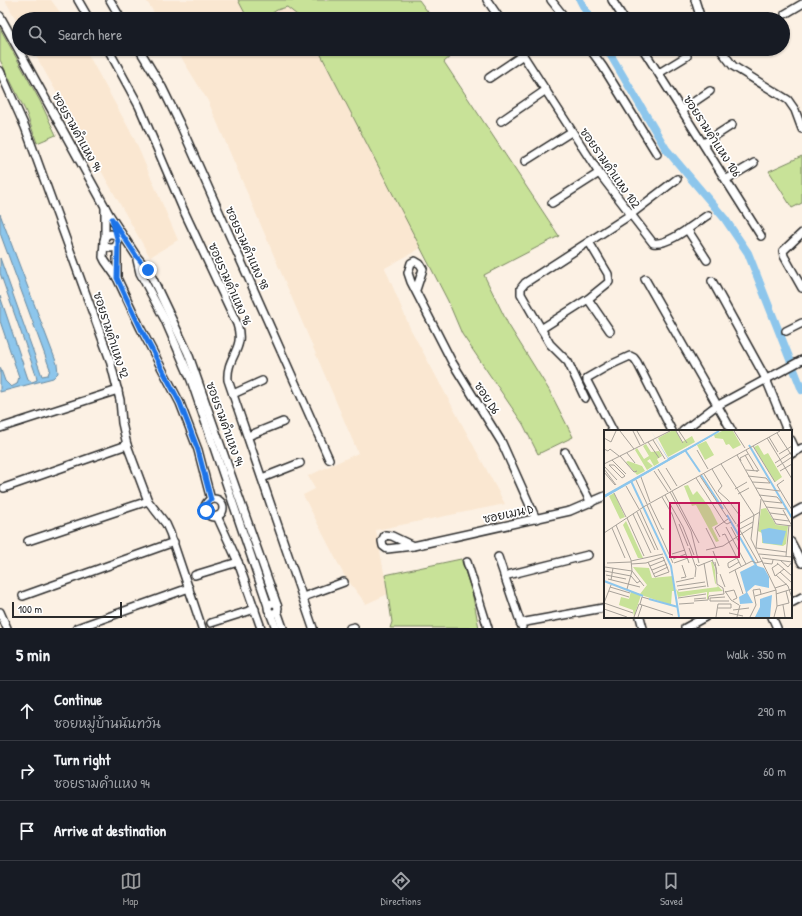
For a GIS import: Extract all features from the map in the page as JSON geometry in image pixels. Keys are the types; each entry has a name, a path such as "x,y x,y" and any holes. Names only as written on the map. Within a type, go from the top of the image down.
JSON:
{"street":[{"path":"78,0 85,12"},
{"path":"110,0 117,12"},
{"path":"487,0 494,12"},
{"path":"551,0 560,12"},
{"path":"695,0 699,12"},
{"path":"616,1 621,12"},
{"path":"788,12 802,4"},
{"name":"ซอยรามคําแหง 94","path":"0,16 12,38"},
{"name":"ซอยรามคําแหง 94","path":"22,56 112,219 137,257 148,270 188,353 273,609 283,628"},
{"name":"ซอยรามคําแหง 96","path":"112,56 139,106 183,209 237,324 240,339 229,365 228,374 233,394 313,628"},
{"name":"ซอยรามคําแหง 98","path":"143,56 162,87 180,124 329,459"},
{"path":"489,78 516,56"},
{"name":"ซอยรามคําแหง 102","path":"524,56 571,132 599,173 653,243 658,244 668,241 708,215"},
{"path":"595,56 657,154"},
{"name":"ซอยรามคําแหง 106","path":"648,56 762,236"},
{"path":"659,73 687,56"},
{"path":"725,56 733,66 788,100 795,110 802,129"},
{"name":"ซอยรามคําแหง 92","path":"0,71 28,134 110,360 118,390 127,445 148,501 166,524 174,542 202,628"},
{"path":"501,121 546,90"},
{"path":"682,110 710,91"},
{"path":"704,143 732,125"},
{"path":"525,161 571,132"},
{"path":"726,179 754,163"},
{"path":"552,203 599,173"},
{"path":"585,398 568,362 550,344 522,294 521,288 526,283 630,215 677,178"},
{"path":"105,206 103,257 117,278 141,329 180,403 198,450 211,500"},
{"path":"112,219 117,244 117,278"},
{"path":"687,229 707,260"},
{"path":"802,233 783,251 784,256 802,288"},
{"path":"104,239 111,234 116,237"},
{"path":"104,239 105,246 110,248 117,244"},
{"path":"541,329 588,298 605,285 609,278 588,242"},
{"path":"645,279 731,430"},
{"path":"712,281 766,379 787,430"},
{"name":"ซอย D6","path":"416,290 452,362 502,444 536,519"},
{"path":"588,298 610,331"},
{"path":"786,331 802,323"},
{"path":"612,430 587,381 591,375 625,357 634,358 671,430"},
{"path":"684,430 718,405 802,360"},
{"path":"233,394 262,381"},
{"path":"0,428 118,390"},
{"path":"248,436 283,422"},
{"path":"4,488 127,445"},
{"path":"565,452 591,504"},
{"path":"262,478 300,463"},
{"name":"ซอยเมน D","path":"413,546 570,511 591,504 604,497"},
{"path":"211,500 218,500 222,505 222,511 217,516 210,516 206,511 206,504 211,500"},
{"path":"28,541 148,501"},
{"path":"792,513 802,508"},
{"path":"217,516 238,562 261,628"},
{"path":"23,596 174,542"},
{"path":"792,544 802,562"},
{"path":"504,576 588,555"},
{"path":"498,557 521,626 603,608"},
{"path":"196,575 238,562"},
{"path":"467,562 488,628"},
{"path":"303,597 344,582"},
{"path":"77,628 189,588"},
{"path":"792,602 802,597"},
{"path":"211,623 255,609"},
{"name":"ซอยรามคําแหง 94","path":"273,609 276,628"},
{"path":"0,612 7,628"},
{"path":"640,618 643,628"},
{"path":"685,628 703,618"},
{"path":"772,618 777,628"}],"shaded area":[{"path":"5,0 51,0 60,12 12,12"},
{"path":"146,0 238,0 244,12 154,12"},
{"path":"287,7 293,12 274,12"},
{"path":"36,56 89,56 133,136 178,240 150,257"},
{"path":"180,56 322,56 421,248 385,268 410,328 505,504 376,530 388,594 366,604 344,575 303,495 315,489 308,476 358,453 208,101"}],"green space":[{"path":"238,0 419,0 428,12 293,12 287,7 274,12 244,12"},
{"path":"0,28 12,50 12,56 15,56 40,101 56,135 37,143 26,112 0,60"},
{"path":"322,56 451,56 444,62 559,236 484,275 508,324 549,390 573,437 538,454 523,424 462,334 448,301"},
{"path":"802,156 802,203 792,208 769,171"},
{"path":"461,559 472,592 479,628 390,628 392,622 385,575"}],"water":[{"path":"0,214 57,364 58,373 53,378 0,392 0,367 5,381 11,387 17,384 19,377 0,321 0,296 28,379 32,382 37,380 0,273 0,258 42,376 48,375 50,369 0,233"}],"waterway":[{"path":"580,0 586,12"},
{"path":"611,56 666,149 725,219 748,253 802,390"}],"route":[{"path":"148,270 137,257 112,219 118,242 117,278 141,329 174,389 198,450 211,500 206,504 206,511"}]}
